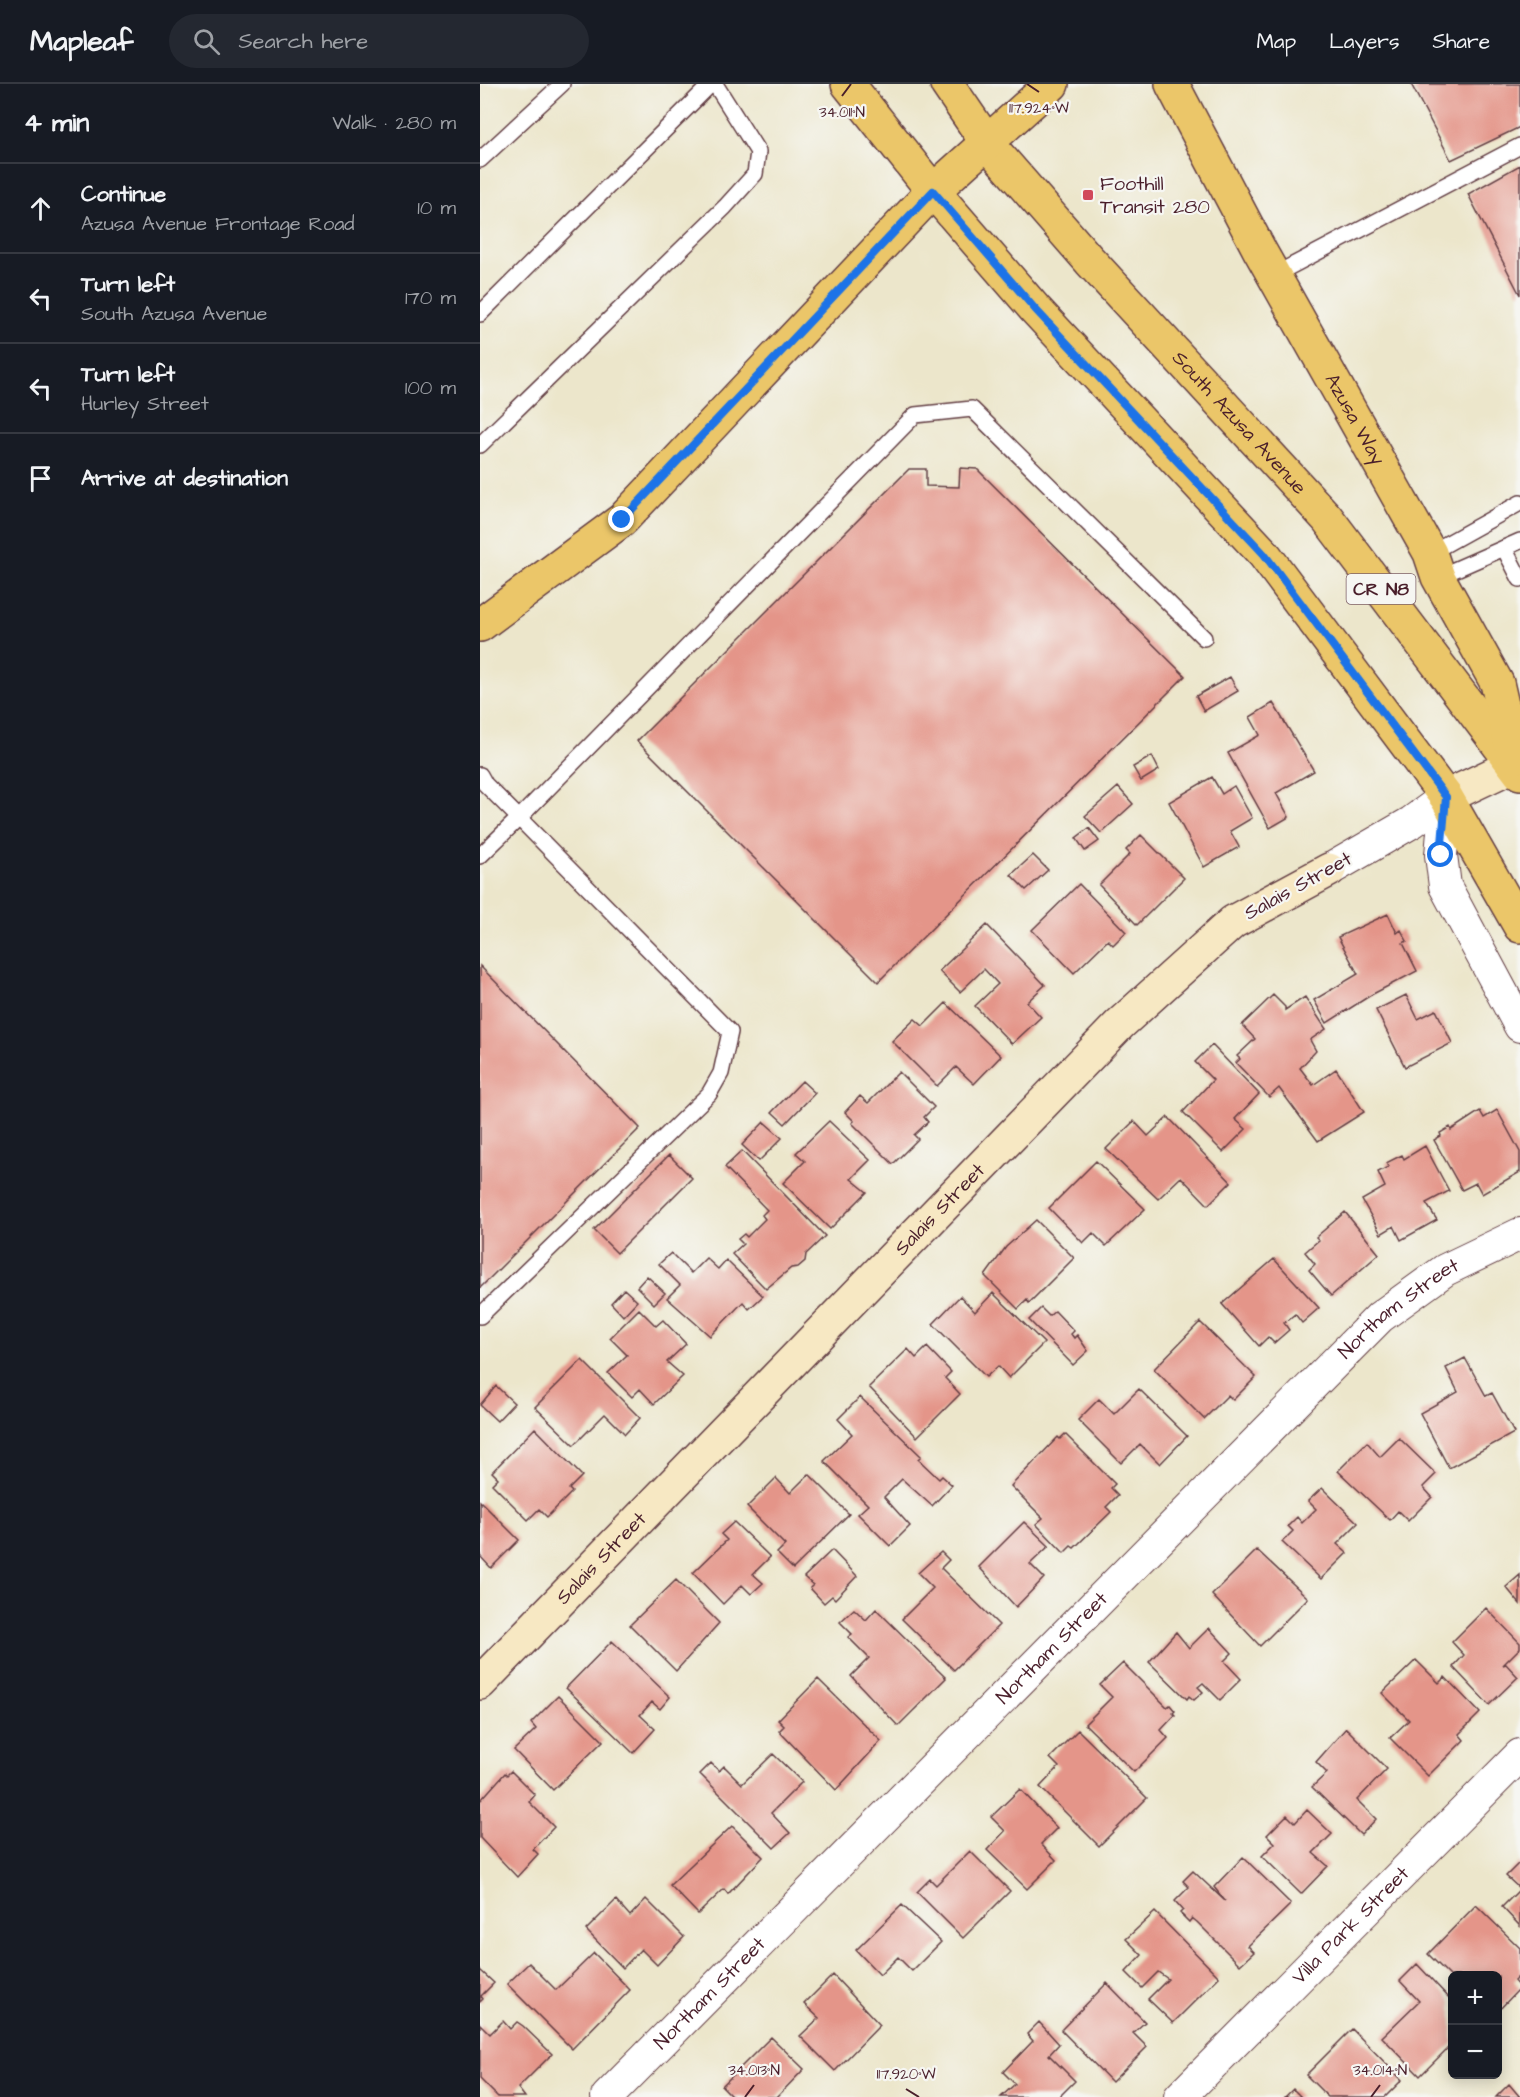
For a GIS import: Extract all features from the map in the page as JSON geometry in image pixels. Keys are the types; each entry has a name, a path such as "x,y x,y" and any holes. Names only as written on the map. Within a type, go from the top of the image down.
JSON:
{"main road":[{"path":"848,84 933,191 1035,309 1264,554 1446,797 1520,926"},
{"name":"South Azusa Avenue","path":"946,84 988,144 1090,261 1327,518 1518,767"},
{"path":"480,625 622,520 933,191 988,144 1052,84"},
{"name":"Azusa Way","path":"1172,84 1497,683 1518,767"}],"street":[{"path":"1518,767 1446,797 1441,855 1445,886 1520,1026"},
{"name":"Salais Street","path":"480,1683 1120,1024 1233,922 1412,822 1446,797"},
{"name":"Northam Street","path":"607,2097 1380,1317 1445,1270 1520,1234"},
{"name":"Villa Park Street","path":"1180,2097 1520,1755"}],"lane":[{"path":"480,160 562,84"},
{"path":"480,314 713,84 758,152 755,174 725,207 480,445"},
{"path":"1274,275 1520,146"},
{"path":"480,856 915,415 972,409 1204,638"},
{"path":"1434,565 1520,503"},
{"path":"1434,565 1503,549 1520,541"},
{"path":"1503,549 1520,579"},
{"path":"480,775 485,784 730,1032 721,1073 709,1094 480,1316"}],"building":[{"path":"1411,84 1520,84 1520,127 1451,160"},
{"path":"1520,165 1520,295 1468,194"},
{"path":"960,468 977,469 1185,676 878,982 637,741 909,469 926,469 926,486 959,487"},
{"path":"1230,677 1238,691 1204,711 1196,696"},
{"path":"1273,703 1314,771 1276,793 1289,817 1270,828 1228,753 1260,735 1250,717"},
{"path":"1152,756 1159,770 1141,781 1133,767"},
{"path":"1212,777 1222,794 1234,786 1252,818 1230,831 1239,847 1204,867 1169,802"},
{"path":"1118,787 1133,804 1101,833 1085,816"},
{"path":"1089,828 1099,841 1085,851 1076,838"},
{"path":"1141,835 1184,878 1137,925 1099,885 1130,854 1126,850"},
{"path":"1033,855 1048,870 1026,890 1011,875"},
{"path":"1079,884 1126,932 1113,945 1108,940 1074,973 1032,930"},
{"path":"1388,914 1397,933 1401,930 1407,941 1403,943 1417,971 1371,995 1327,1023 1314,1000 1358,974 1338,937"},
{"path":"987,925 1045,985 1027,1002 1041,1017 1012,1044 975,1006 998,984 984,969 960,992 939,971"},
{"path":"480,966 640,1128 480,1288"},
{"path":"1273,995 1285,1007 1285,1010 1305,997 1326,1029 1310,1040 1316,1051 1300,1068 1313,1085 1336,1069 1364,1112 1318,1141 1279,1088 1269,1097 1236,1063 1240,1059 1237,1056 1255,1039 1242,1025"},
{"path":"1406,995 1418,1019 1436,1010 1452,1043 1405,1067 1376,1010"},
{"path":"946,1003 1001,1056 974,1084 956,1067 937,1086 892,1041 915,1019 923,1026"},
{"path":"1212,1045 1259,1094 1235,1119 1246,1129 1223,1152 1183,1112 1213,1080 1195,1062"},
{"path":"899,1072 934,1107 924,1117 928,1122 914,1135 918,1139 893,1164 852,1123 854,1121 845,1112 860,1096 868,1103"},
{"path":"802,1081 815,1093 785,1124 772,1112"},
{"path":"1497,1110 1520,1152 1520,1172 1482,1194 1476,1183 1462,1190 1434,1140 1441,1136 1440,1133 1450,1127 1451,1130 1480,1111 1484,1118"},
{"path":"1168,1117 1231,1182 1208,1205 1181,1177 1158,1199 1106,1149 1134,1121 1148,1136"},
{"path":"829,1121 870,1160 851,1179 867,1192 830,1229 783,1183 805,1161 796,1153"},
{"path":"764,1122 782,1138 759,1161 742,1145"},
{"path":"1425,1146 1449,1191 1426,1203 1437,1220 1401,1240 1394,1226 1381,1234 1362,1200 1385,1187 1378,1172 1388,1167 1386,1163 1402,1155 1404,1159"},
{"path":"742,1151 825,1236 806,1254 805,1261 798,1267 791,1268 766,1289 732,1254 743,1244 738,1239 744,1234 747,1237 765,1219 762,1215 767,1210 725,1167"},
{"path":"669,1155 692,1178 617,1253 594,1230"},
{"path":"1096,1161 1145,1209 1106,1246 1093,1233 1083,1243 1049,1208"},
{"path":"1345,1212 1379,1254 1331,1296 1309,1270 1315,1264 1305,1252 1319,1240 1316,1237"},
{"path":"1036,1220 1074,1258 1029,1303 1027,1300 1018,1309 985,1276 1006,1247"},
{"path":"671,1253 691,1273 706,1258 718,1269 726,1260 763,1296 749,1309 743,1302 710,1336 667,1298 680,1285 659,1264"},
{"path":"1274,1259 1319,1308 1302,1323 1295,1314 1284,1323 1289,1330 1274,1343 1268,1337 1259,1346 1222,1304"},
{"path":"647,1276 665,1293 654,1304 637,1287"},
{"path":"624,1289 637,1301 623,1316 611,1303"},
{"path":"993,1293 1044,1343 1009,1378 998,1366 986,1377 933,1324 960,1296 975,1312"},
{"path":"1041,1308 1049,1316 1055,1311 1074,1331 1071,1334 1074,1338 1077,1335 1088,1351 1073,1365 1029,1320"},
{"path":"639,1309 656,1326 663,1320 686,1344 667,1362 683,1376 654,1404 640,1389 632,1397 608,1373 627,1355 610,1338"},
{"path":"1200,1322 1256,1377 1233,1400 1228,1395 1204,1419 1154,1369"},
{"path":"927,1347 951,1372 945,1378 960,1394 917,1437 869,1387 908,1349 916,1358"},
{"path":"1465,1358 1486,1396 1492,1393 1514,1433 1449,1468 1420,1413 1458,1392 1446,1368"},
{"path":"582,1360 640,1418 625,1434 605,1414 574,1445 535,1407"},
{"path":"496,1386 514,1403 497,1421 480,1405"},
{"path":"1139,1389 1187,1436 1160,1464 1140,1444 1121,1463 1078,1420 1099,1399 1114,1414"},
{"path":"860,1397 921,1456 918,1459 939,1479 942,1476 952,1485 932,1506 902,1479 884,1497 910,1526 890,1546 858,1514 868,1505 824,1461 852,1434 838,1419"},
{"path":"535,1428 582,1476 569,1489 572,1492 547,1517 539,1509 528,1520 492,1484 498,1478 492,1472"},
{"path":"1065,1434 1115,1484 1111,1488 1118,1495 1106,1507 1111,1512 1074,1548 1071,1546 1064,1553 1036,1524 1043,1518 1011,1486 1058,1437 1060,1439"},
{"path":"1399,1438 1436,1474 1423,1487 1432,1497 1408,1521 1398,1511 1390,1520 1338,1471 1367,1442 1380,1457"},
{"path":"809,1474 849,1514 793,1569 777,1553 785,1545 747,1507 776,1478 790,1493"},
{"path":"1322,1488 1358,1523 1337,1544 1347,1553 1321,1579 1282,1542 1293,1531 1288,1526 1297,1517 1302,1523 1316,1509 1308,1501"},
{"path":"480,1501 519,1540 491,1568 480,1556"},
{"path":"734,1522 770,1557 753,1574 763,1583 751,1594 742,1585 723,1604 693,1573 727,1540 721,1534"},
{"path":"1024,1522 1049,1546 1030,1564 1044,1578 1016,1607 979,1567"},
{"path":"832,1550 857,1576 835,1599 832,1596 824,1603 810,1588 813,1585 804,1577"},
{"path":"1257,1550 1308,1598 1260,1646 1212,1595"},
{"path":"941,1552 949,1560 941,1568 999,1625 954,1670 902,1619 933,1588 918,1573"},
{"path":"1520,1575 1520,1604 1506,1587"},
{"path":"676,1580 719,1623 676,1671 630,1625"},
{"path":"1486,1608 1520,1643 1520,1648 1503,1665 1506,1664 1518,1677 1489,1705 1453,1667 1464,1655 1452,1642"},
{"path":"854,1609 866,1620 876,1609 946,1678 898,1726 851,1676 869,1658 848,1637 852,1634 840,1622"},
{"path":"1209,1628 1232,1653 1224,1661 1241,1679 1220,1700 1203,1683 1198,1687 1203,1692 1194,1700 1189,1696 1187,1699 1149,1662 1176,1632 1189,1648"},
{"path":"612,1641 670,1697 660,1709 652,1702 640,1715 655,1729 633,1753 566,1688"},
{"path":"1416,1660 1439,1683 1445,1677 1480,1713 1459,1734 1464,1740 1428,1776 1390,1738 1409,1720 1382,1693"},
{"path":"1123,1663 1167,1707 1170,1705 1175,1711 1173,1713 1175,1715 1161,1730 1168,1738 1134,1772 1085,1724 1112,1697 1100,1685"},
{"path":"818,1679 881,1741 836,1790 779,1731 784,1726 778,1720"},
{"path":"558,1696 603,1741 553,1790 514,1750 536,1729 531,1723"},
{"path":"1346,1728 1387,1769 1357,1800 1376,1819 1361,1835 1312,1787 1327,1773 1316,1762"},
{"path":"1078,1730 1147,1798 1099,1846 1040,1787 1059,1767 1050,1758"},
{"path":"773,1754 802,1782 771,1813 790,1833 774,1848 700,1774 711,1763 719,1771 724,1766 742,1784"},
{"path":"511,1771 535,1795 529,1802 554,1827 533,1849 538,1854 517,1877 480,1838 480,1801 505,1773 507,1775"},
{"path":"1020,1789 1057,1828 1041,1844 1056,1860 1027,1889 987,1850 1005,1831 991,1817"},
{"path":"1307,1810 1332,1834 1313,1853 1328,1866 1301,1894 1262,1856 1275,1843 1267,1835 1287,1815 1295,1823"},
{"path":"732,1826 763,1857 728,1894 724,1889 698,1914 670,1885"},
{"path":"970,1851 1010,1891 963,1938 917,1892 930,1879 936,1885"},
{"path":"1243,1857 1291,1904 1248,1946 1254,1952 1240,1965 1197,1922 1192,1918 1189,1922 1180,1913 1183,1910 1175,1901 1189,1887 1183,1881 1193,1871 1225,1901 1214,1887"},
{"path":"1520,1862 1520,1889 1506,1876"},
{"path":"1520,1889 1520,1926 1502,1907"},
{"path":"646,1899 684,1937 657,1965 641,1949 623,1968 586,1930 616,1900 630,1916"},
{"path":"902,1905 941,1942 912,1971 898,1957 880,1975 856,1950"},
{"path":"1476,1905 1520,1948 1520,1975 1514,1981 1520,1988 1502,2007 1502,1971 1448,1971 1448,1974 1428,1954"},
{"path":"1155,1912 1219,1977 1173,2023 1148,1999 1168,1979 1158,1972 1142,1988 1126,1972 1142,1955 1126,1939"},
{"path":"594,1953 630,1990 572,2049 507,1984 529,1963 556,1990"},
{"path":"1417,1964 1448,1997 1448,2048 1420,2076 1382,2037 1419,2001 1400,1981"},
{"path":"480,1970 494,1983 481,1996 483,1999 480,2002"},
{"path":"833,1975 880,2025 835,2071 800,2036 819,2018 804,2004"},
{"path":"1107,1983 1145,2022 1133,2033 1147,2047 1112,2082 1061,2030"},
{"path":"503,2021 510,2029 517,2022 523,2026 552,2054 518,2088 525,2097 498,2097 480,2079 480,2024 490,2034"},
{"path":"1039,2022 1059,2044 1049,2055 1075,2081 1059,2097 1001,2097 1015,2084 1003,2072 1033,2041 1027,2034"},
{"path":"1352,2029 1402,2080 1385,2097 1328,2097 1306,2075"},
{"path":"771,2037 804,2069 777,2097 733,2097 722,2086"},
{"path":"1509,2084 1520,2097 1496,2097"},
{"path":"1293,2089 1301,2097 1285,2097"}],"place":[{"name":"Foothill Transit 280","path":"1088,195"}],"route":[{"path":"622,520 933,191 1035,309 1264,554 1446,797 1441,855"}]}
